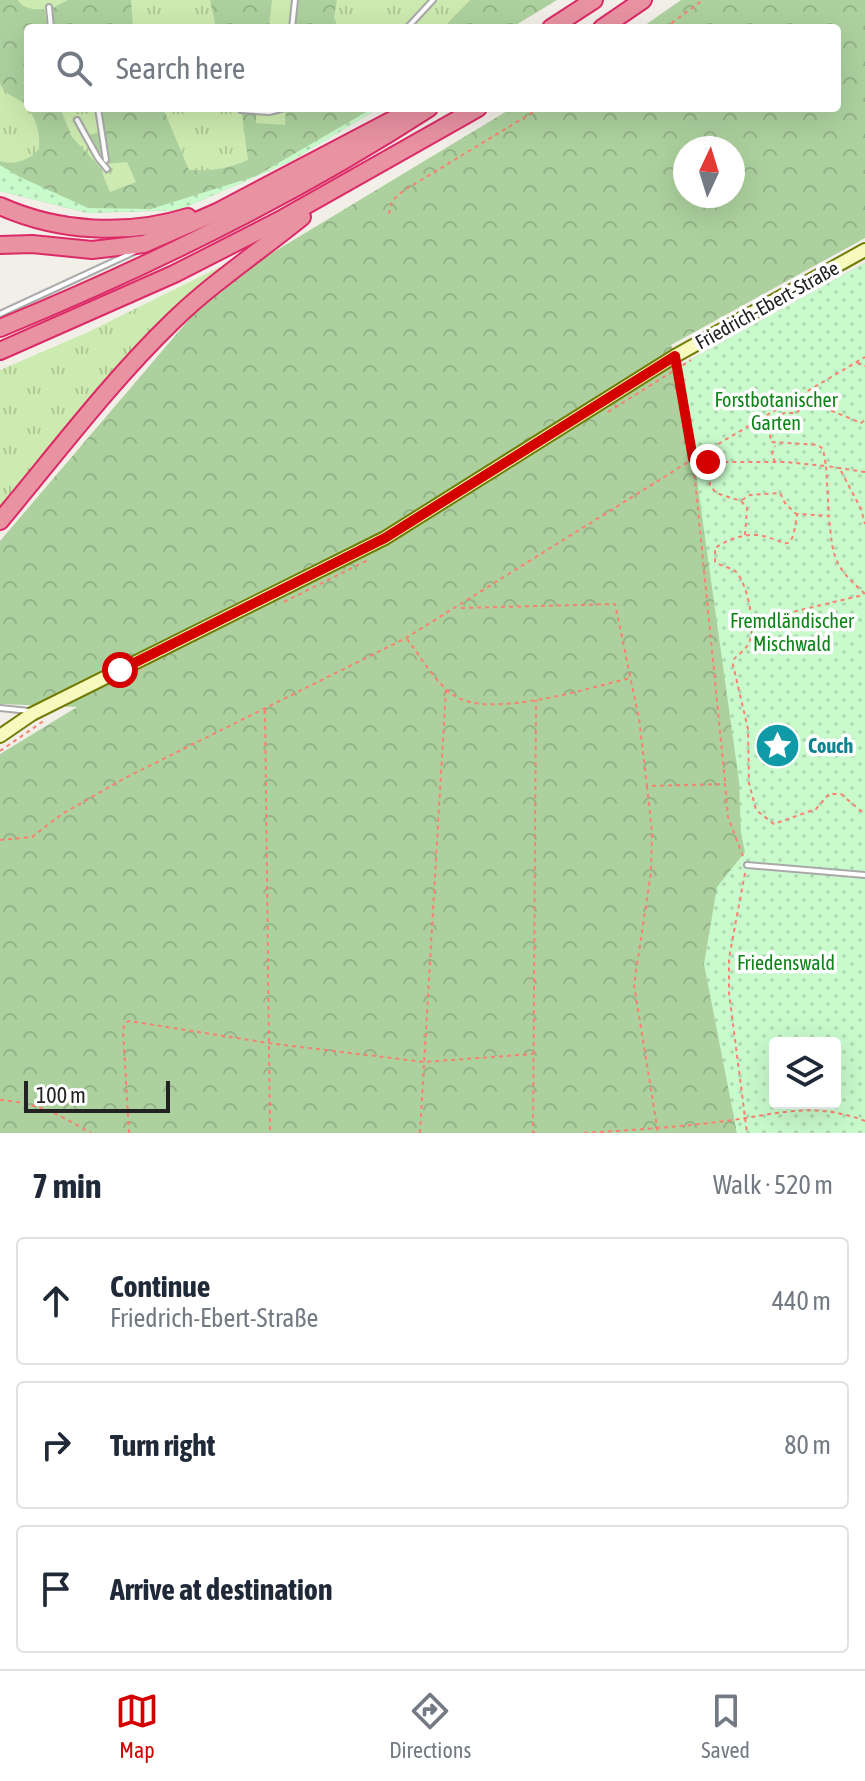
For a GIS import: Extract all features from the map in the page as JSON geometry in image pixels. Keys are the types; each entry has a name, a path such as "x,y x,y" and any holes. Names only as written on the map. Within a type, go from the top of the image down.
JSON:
{"highway":[{"path":"557,24 594,0"},
{"path":"608,24 643,0"},
{"path":"0,245 32,244 110,250 144,244 275,182 407,112"},
{"path":"0,328 227,223 340,162 422,112"},
{"path":"0,351 174,274 337,189 471,112"},
{"path":"0,206 65,225 98,229 131,228 196,215 275,182"},
{"path":"0,521 173,321 208,289 337,189"}],"main road":[{"name":"Friedrich-Ebert-Straße","path":"0,736 32,714 385,538 675,356 865,250"}],"lane":[{"path":"292,24 295,0"},
{"path":"411,24 433,0"},
{"path":"49,7 51,24"},
{"path":"99,112 106,160"},
{"path":"77,120 107,169"},
{"path":"0,314 163,237"},
{"path":"0,708 32,714"},
{"path":"747,865 865,875"}],"path":[{"path":"670,24 703,0"},
{"path":"389,214 392,201 403,191 533,112"},
{"path":"675,356 693,459 728,817 747,865 729,958 729,993 747,1133"},
{"path":"0,840 32,837 93,796 406,638 693,459 865,357"},
{"path":"856,363 865,366"},
{"path":"753,621 865,593 844,575 837,564 823,449 818,445 775,444 771,442 768,423 784,413 797,413 811,402 861,423 865,420"},
{"path":"775,444 772,454 775,462"},
{"path":"693,459 708,462 775,462 865,472"},
{"path":"708,462 710,485 716,493 741,501 747,508 745,536"},
{"path":"840,470 861,509 865,524"},
{"path":"741,501 750,495 780,493 785,503 797,514 829,516"},
{"path":"797,514 794,537 784,544 760,535 745,536 723,543 715,548 713,555 715,562 737,572 748,593 748,610 753,621 751,639 734,659 733,665 748,729 749,783 756,810 774,824 816,809 829,794 841,794 865,811"},
{"path":"458,608 615,604 639,719 652,832 651,872 634,985 658,1133"},
{"path":"406,638 446,688 467,703 492,705 536,700 631,678"},
{"path":"420,1133 446,688"},
{"path":"535,1133 536,700"},
{"path":"265,708 270,1133"},
{"path":"647,786 725,784"},
{"path":"129,1133 125,1023 144,1023 268,1043 424,1062 533,1054"},
{"path":"0,1100 51,1110 91,1133"},
{"path":"584,1133 658,1128 805,1109 829,1110 865,1121"}],"green space":[{"path":"0,0 542,0 513,24 24,24 24,112 364,112 151,209 0,165"},
{"path":"0,0 18,0 29,8 44,9 46,24 24,24 24,104 2,88"},
{"path":"68,0 131,0 133,24 53,24 51,9"},
{"path":"210,0 272,0 269,24 215,24"},
{"path":"292,0 337,0 334,17 337,24 292,24"},
{"path":"470,0 557,0 518,24 447,24"},
{"name":"Fremdländischer Mischwald","path":"681,0 865,0 865,238 671,345 681,365 865,263 734,1114 737,1133 0,1133 0,754 77,707 0,704 0,541 197,310 267,256 505,112 841,112 841,24 647,24"},
{"path":"30,112 62,112 72,137 99,166 110,192 136,182 127,162 104,164 89,135 99,132 102,121 96,112 165,112 189,170 198,170 220,169 248,160 240,112 256,112 256,123 285,125 286,112 372,112 289,162 179,210 88,213 0,191 0,161 21,161 39,149"},
{"path":"366,112 372,112 289,162 179,210 88,213 0,191 0,165 88,208 151,209 256,176"},
{"name":"Forstbotanischer Garten","path":"865,263 865,1133 737,1133 704,964 717,887 745,852 741,834 739,781 681,365"},
{"path":"220,267 220,271 0,510 0,370 86,333"}],"place":[{"name":"Couch","path":"777,746"}],"route":[{"path":"120,670 385,538 675,356 693,459 708,462"}],"park label":[{"name":"Friedenswald","path":"786,963"}]}
